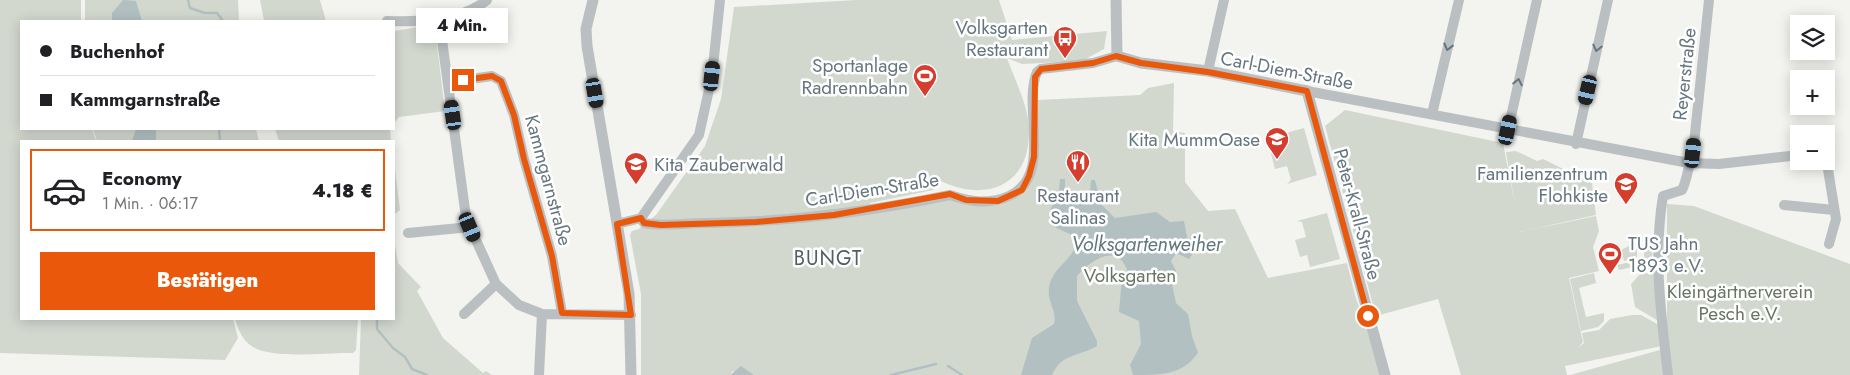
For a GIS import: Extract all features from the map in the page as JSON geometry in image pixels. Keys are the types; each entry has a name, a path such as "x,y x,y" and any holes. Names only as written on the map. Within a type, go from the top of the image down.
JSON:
{"street":[{"path":"395,20 438,18 473,9 487,0"},
{"path":"593,0 586,29 587,46 631,315 631,375"},
{"path":"617,224 641,218 699,134 712,76 720,0"},
{"path":"1116,0 1116,56"},
{"path":"1208,72 1224,0"},
{"path":"1432,114 1459,0"},
{"path":"1508,130 1537,0"},
{"path":"1576,144 1608,0"},
{"name":"Reyerstraße","path":"1668,375 1657,259 1658,232 1663,196 1682,190 1687,182 1689,163 1693,153 1709,0"},
{"path":"438,18 449,82 465,210 470,227 496,284 519,305 542,314 631,315"},
{"name":"Carl-Diem-Straße","path":"641,218 644,223 661,225 756,222 834,215 950,194 966,200 998,201 1022,190 1029,176 1034,157 1034,84 1037,72 1041,69 1093,63 1116,56 1141,63 1208,72 1432,114 1576,144 1689,163 1719,164 1790,156"},
{"name":"Kammgarnstraße","path":"449,82 492,76 501,81 514,115 524,159 550,248 562,313"},
{"name":"Peter-Krall-Straße","path":"1307,91 1386,375"},
{"path":"1828,170 1836,219 1829,244"},
{"path":"1784,205 1834,210"},
{"path":"408,233 470,227"},
{"path":"464,314 496,284"},
{"path":"539,375 542,314"}],"green space":[{"path":"0,0 81,0 81,20 20,20 20,130 92,130 96,140 20,140 20,320 233,320 238,338 225,360 0,353"},
{"path":"85,0 238,0 239,20 85,20"},
{"path":"260,0 320,0 326,20 264,20"},
{"name":"Volksgarten","path":"856,0 999,0 1012,40 1107,31 1104,49 1082,61 1022,64 1007,58 1027,112 1029,131 1027,150 1022,166 1013,177 1001,185 988,189 972,190 956,187 939,180 933,190 870,203 867,210 950,195 982,202 1022,190 1038,147 1038,100 1140,95 1148,88 1174,83 1173,131 1185,133 1185,182 1208,211 1235,209 1268,278 1347,263 1355,295 1382,375 754,375 733,371 730,375 641,375 641,294 630,235 632,231 639,229 656,215 705,146 721,99 734,7"},
{"path":"430,25 435,28 445,111 399,117 395,122 395,31"},
{"path":"1345,110 1503,143 1515,205 1506,152 1516,151 1537,161 1543,159 1592,183 1596,215 1519,232 1596,216 1599,231 1593,247 1599,271 1569,278 1583,342 1578,348 1584,343 1582,333 1599,330 1610,319 1632,315 1641,315 1661,326 1662,346 1565,366 1567,375 1461,375 1438,299 1376,316 1325,126"},
{"path":"1304,128 1317,175 1287,184 1291,180 1287,166 1275,169 1267,138"},
{"path":"93,130 256,130 259,140 97,140"},
{"path":"275,130 390,130 391,140 279,140"},
{"path":"395,169 400,210 395,214"},
{"name":"Kleingärtnerverein Pesch e.V.","path":"1667,204 1694,206 1850,264 1850,375 1570,375 1667,348"},
{"path":"1327,213 1340,259 1310,267 1307,255 1300,257 1295,240 1306,237 1302,222 1297,221"},
{"path":"1652,236 1654,237 1652,258 1634,271 1633,267 1619,270 1617,265 1644,259 1644,240"},
{"path":"1637,242 1637,258 1624,261 1621,250"},
{"path":"395,245 398,263 421,287 417,291 443,338 483,373 486,371 492,375 359,375 361,320 395,320"},
{"path":"1656,264 1660,322 1635,307 1631,284 1641,273"},
{"path":"1594,273 1596,283 1579,288 1586,317 1604,313 1604,321 1598,327 1581,331 1570,279"},
{"path":"235,320 358,320 356,350 353,353 287,354 262,351 246,342"}],"water":[{"path":"123,0 136,1 142,20 112,20 112,13"},
{"path":"136,130 156,130 156,140 132,140"},
{"name":"Volksgartenweiher","path":"1060,179 1065,179 1065,188 1073,197 1085,196 1090,191 1091,180 1095,180 1101,204 1115,218 1156,212 1170,222 1184,221 1187,237 1196,249 1189,259 1176,253 1171,261 1176,271 1172,284 1176,303 1188,314 1192,336 1198,353 1185,366 1163,374 1133,375 1130,365 1141,344 1139,321 1119,312 1122,277 1128,273 1124,263 1118,258 1104,256 1090,264 1077,276 1077,301 1097,341 1097,346 1066,359 1056,368 1052,375 1021,375 1032,338 1054,324 1055,318 1049,298 1049,285 1055,273 1072,254 1077,243 1074,236 1050,225 1051,208 1059,190"},
{"path":"741,366 754,375 730,375"}],"waterway":[{"path":"188,0 190,8 205,13 217,13 222,20"},
{"path":"219,130 220,140"},
{"path":"377,320 377,329 393,348 405,357 412,369 427,375"},
{"path":"891,375 936,364"},
{"path":"948,366 962,375"}],"place":[{"name":"Volksgarten Restaurant","path":"1065,59"},
{"name":"Sportanlage Radrennbahn","path":"925,97"},
{"name":"Kita MummOase","path":"1277,160"},
{"name":"Restaurant Salinas","path":"1078,183"},
{"name":"Kita Zauberwald","path":"636,185"},
{"name":"Familienzentrum Flohkiste","path":"1626,205"},
{"name":"TUS Jahn 1893 e.V.","path":"1610,275"}],"district":[{"name":"BUNGT","path":"828,258"}],"route":[{"path":"463,80 492,76 501,81 514,115 524,159 552,256 562,313 631,315 617,224 641,218 644,223 661,225 756,222 806,218 882,208 950,194 966,200 998,201 1022,190 1029,176 1034,157 1034,84 1037,72 1041,69 1093,63 1116,56 1141,63 1208,72 1307,91 1368,316"}]}
